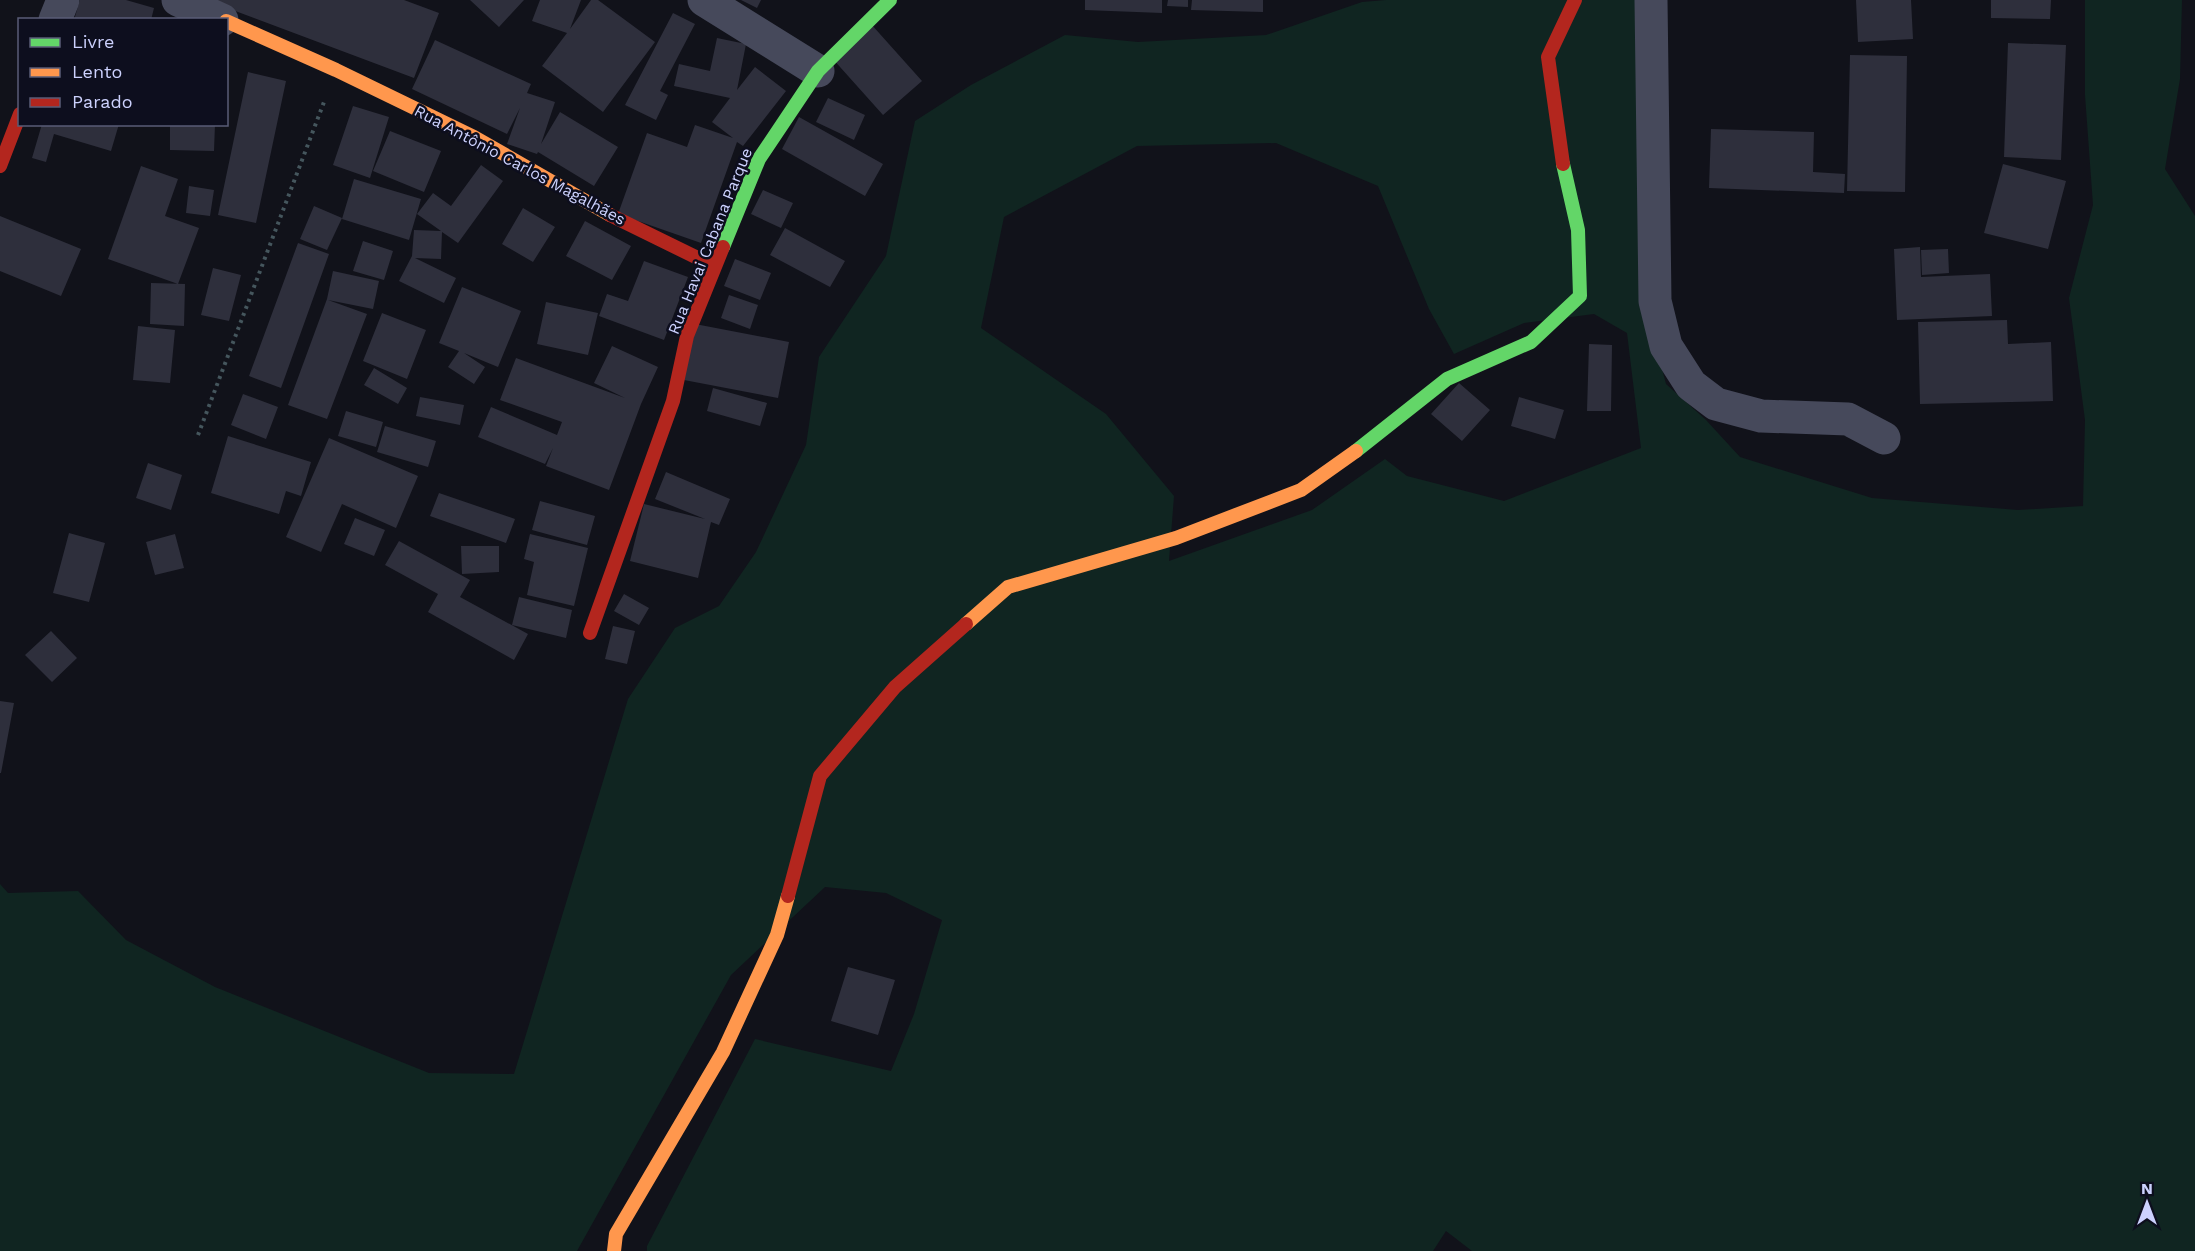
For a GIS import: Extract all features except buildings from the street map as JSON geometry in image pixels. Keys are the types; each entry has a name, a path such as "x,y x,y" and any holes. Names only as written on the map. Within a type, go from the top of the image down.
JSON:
{"street":[{"path":"56,18 63,0"},
{"path":"178,0 218,18"},
{"path":"704,0 818,71"},
{"name":"Rua Havai Cabana Parque","path":"590,633 673,401 687,336 759,159 818,71 890,0"},
{"path":"615,1251 616,1234 723,1052 777,935 820,776 895,687 1008,587 1176,538 1301,490 1368,442 1447,379 1531,342 1580,296 1578,230 1563,166 1548,57 1575,0"},
{"path":"1651,0 1655,301 1666,346 1691,385 1716,404 1761,416 1848,419 1884,438"},
{"name":"Rua Antônio Carlos Magalhães","path":"228,22 336,70 474,136 603,212 714,266"},
{"path":"0,166 18,119"}],"path":[{"path":"198,435 336,70"}],"green space":[{"path":"1386,0 1646,0 1640,286 1666,384 1706,420 1740,457 1872,498 2018,510 2083,506 2085,420 2069,298 2093,205 2085,95 2085,0 2182,0 2180,79 2165,169 2195,216 2195,1251 1472,1251 1446,1231 1433,1251 647,1251 647,1246 755,1039 891,1071 914,1014 942,920 886,893 825,887 731,975 577,1251 0,1251 0,884 8,893 78,891 126,940 215,987 429,1073 514,1074 628,699 675,628 719,606 756,552 806,445 819,357 886,256 915,121 971,85 1065,35 1138,42 1266,35 1362,2","holes":["1276,143 1378,186 1429,309 1454,354 1524,323 1594,314 1627,333 1641,448 1504,501 1407,476 1385,459 1312,510 1169,561 1174,496 1106,414 981,328 1004,217 1137,146"]}],"traffic: fast":[{"path":"723,247 759,159 818,71 890,0"},
{"path":"1356,451 1447,379 1531,342 1580,296 1578,230 1563,164"}],"traffic: slow":[{"path":"228,22 336,70 474,137 610,215"},
{"path":"966,624 1008,587 1176,538 1301,490 1356,451"},
{"path":"614,1251 616,1234 723,1052 777,935 788,896"}],"traffic: jam":[{"path":"1563,164 1548,57 1575,0"},
{"path":"0,166 18,119"},
{"path":"610,215 714,266"},
{"path":"590,633 673,401 687,336 723,247"},
{"path":"788,896 820,776 895,687 966,624"}]}
